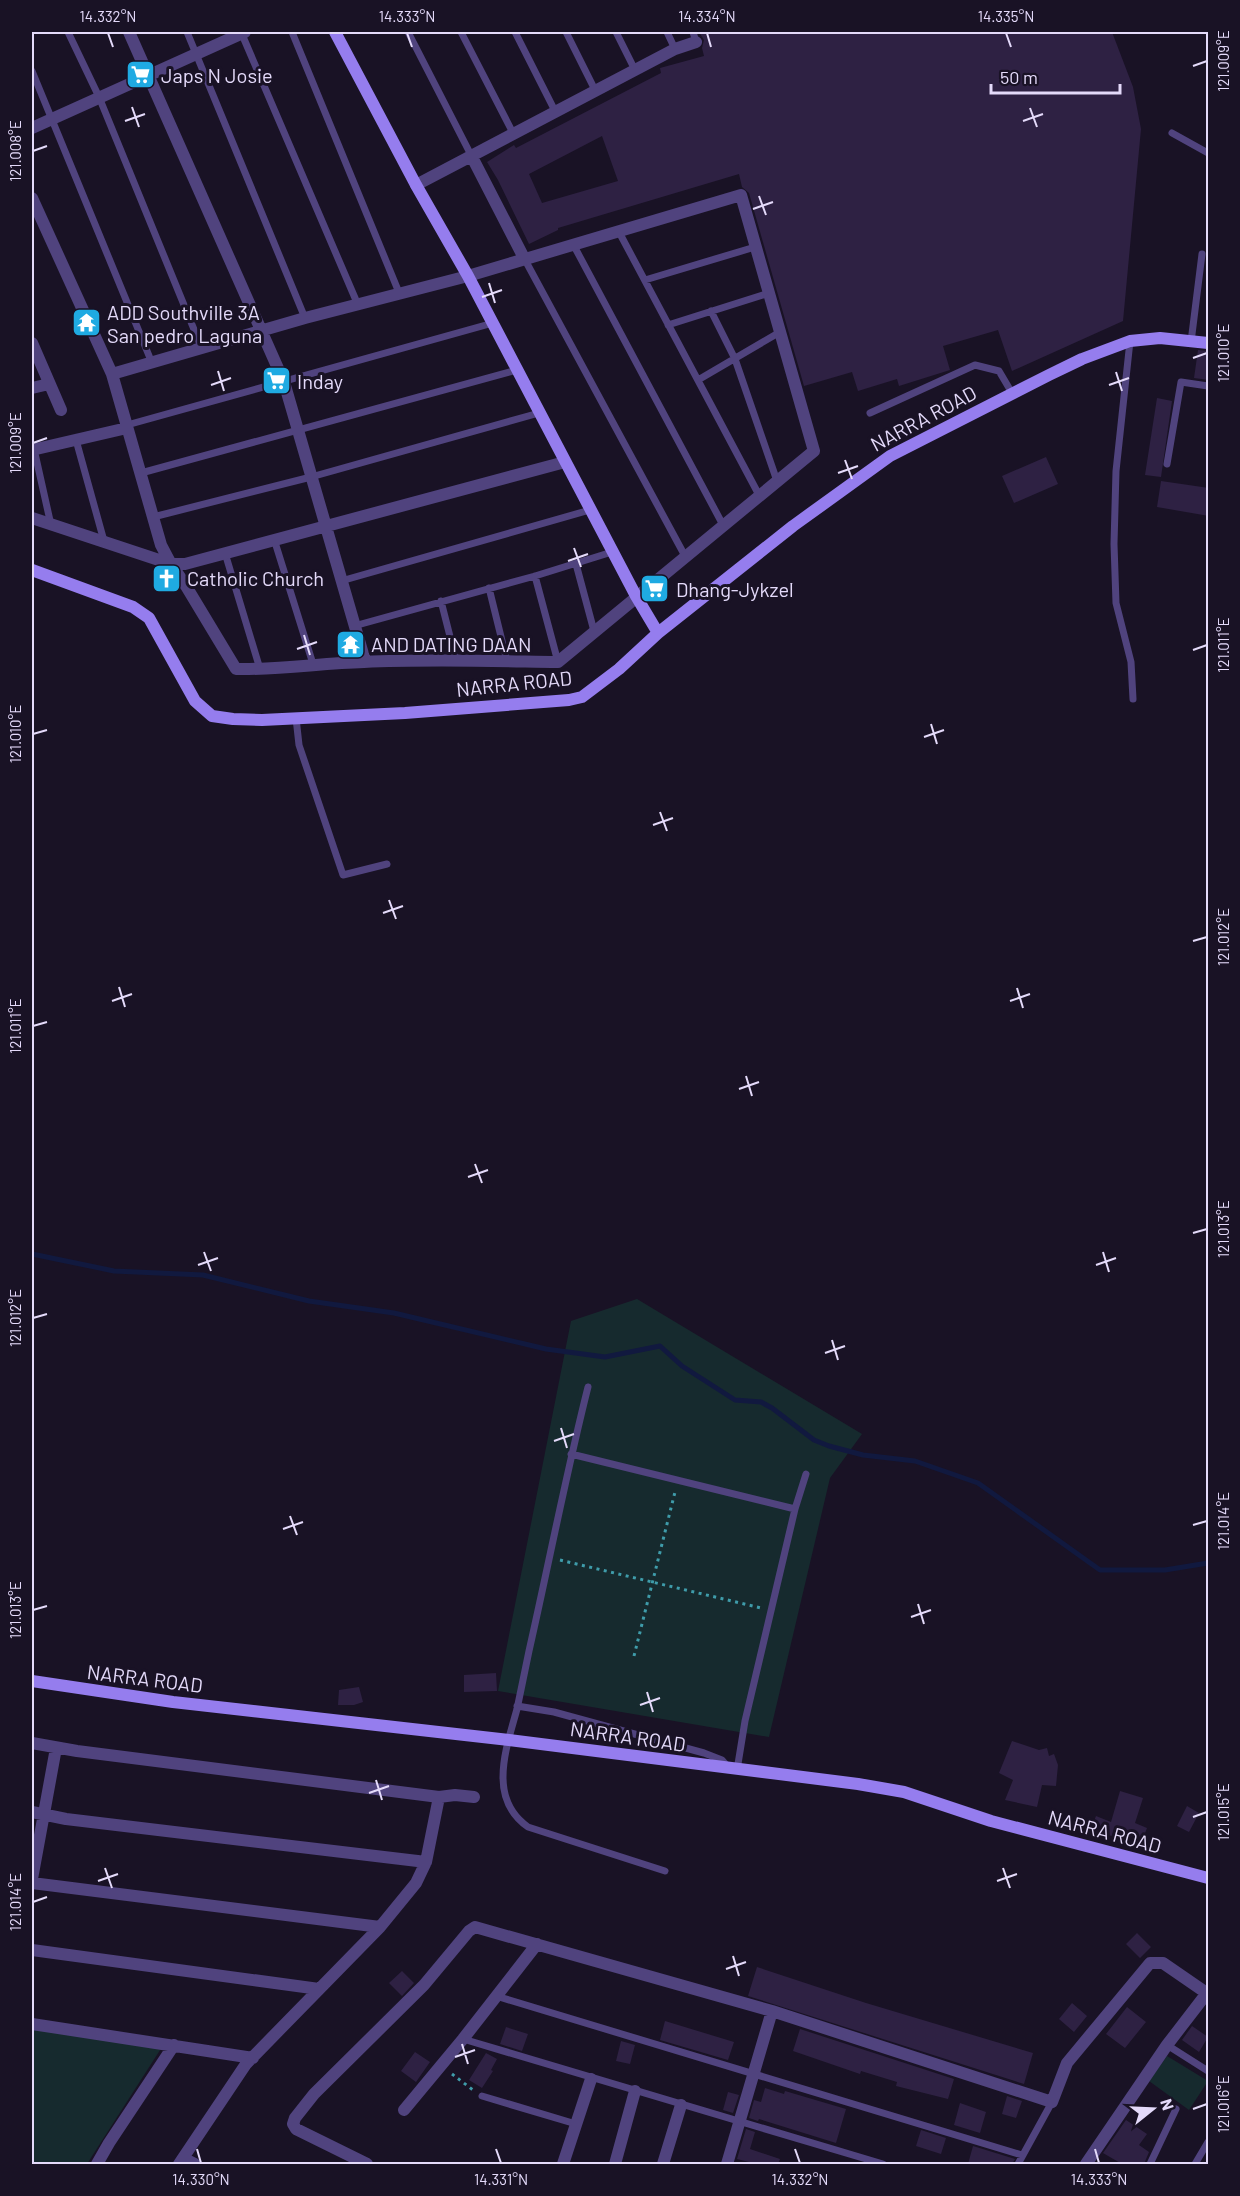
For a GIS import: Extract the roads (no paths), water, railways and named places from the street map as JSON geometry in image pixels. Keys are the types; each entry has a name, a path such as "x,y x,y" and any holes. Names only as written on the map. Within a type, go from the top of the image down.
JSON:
{"street":[{"path":"129,32 284,382 365,662"},
{"path":"32,128 243,32"},
{"path":"336,32 416,185 493,323 636,597 658,633"},
{"path":"416,185 694,37"},
{"path":"471,155 524,258"},
{"path":"32,198 112,374 161,545 236,669 313,664 456,660 558,662 814,451 741,195 468,276 305,318 112,374"},
{"name":"NARRA ROAD","path":"32,570 133,607 149,618 195,701 212,716 233,719 296,718 478,708 569,700 582,697 619,669 658,633 793,526 890,456 1082,359 1130,342 1160,338 1209,344"},
{"path":"32,343 60,410"},
{"path":"32,388 49,384"},
{"path":"33,450 127,426"},
{"path":"32,518 171,564 184,564 565,462"},
{"name":"NARRA ROAD","path":"32,1681 173,1702 509,1740 858,1784 904,1792 991,1821 1209,1878"},
{"path":"32,1743 439,1797 455,1795 474,1797"},
{"path":"32,1879 38,1814 56,1748"},
{"path":"195,2164 181,2161 246,2064 380,1927 416,1883 426,1863 439,1797"},
{"path":"38,1814 426,1863"},
{"path":"32,1883 380,1927"},
{"path":"368,2164 296,2130 293,2124 295,2118 314,2094 424,1985 469,1931 475,1927 772,2011 1052,2102 1067,2063 1150,1964 1163,1963 1208,1994 1167,2045 1086,2164"},
{"path":"404,2110 537,1944"},
{"path":"32,1950 319,1989"},
{"path":"727,2164 772,2011"},
{"path":"32,2024 253,2058"},
{"path":"97,2164 174,2045"},
{"path":"563,2164 591,2079"},
{"path":"615,2164 635,2091"},
{"path":"663,2164 681,2104"}],"lane":[{"path":"68,32 99,97 202,349"},
{"path":"187,32 305,318"},
{"path":"243,32 358,306"},
{"path":"292,32 400,295"},
{"path":"408,32 471,155"},
{"path":"461,32 513,133"},
{"path":"515,32 555,111"},
{"path":"566,32 595,90"},
{"path":"616,32 635,70"},
{"path":"667,32 675,49"},
{"path":"32,71 153,363"},
{"path":"1172,133 1209,153"},
{"path":"619,232 759,495"},
{"path":"573,244 723,525"},
{"path":"645,280 755,247"},
{"path":"1191,342 1202,254"},
{"path":"524,258 685,556"},
{"path":"668,325 769,293"},
{"path":"711,311 735,358 777,481"},
{"path":"127,426 493,323"},
{"path":"698,380 780,332"},
{"path":"1130,342 1116,471 1114,544 1116,603 1131,662 1133,699"},
{"path":"870,413 975,365 999,372 1012,393"},
{"path":"141,473 517,370"},
{"path":"1167,464 1181,382 1209,386"},
{"path":"153,517 311,477 539,413"},
{"path":"76,440 105,543"},
{"path":"33,450 51,525"},
{"path":"341,581 590,510"},
{"path":"274,539 313,664"},
{"path":"354,626 535,576 612,552"},
{"path":"225,553 260,669"},
{"path":"576,564 594,631"},
{"path":"535,576 558,662"},
{"path":"489,588 507,661"},
{"path":"441,601 456,660"},
{"path":"296,718 299,745 343,875 387,864"},
{"path":"588,1387 571,1454 509,1740 503,1775 504,1790 508,1805 518,1820 528,1827 665,1871"},
{"path":"571,1454 795,1509"},
{"path":"517,1706 554,1712 704,1753 722,1760 733,1769 795,1509 806,1474"},
{"path":"496,1996 1022,2155"},
{"path":"463,2039 591,2079 883,2164"},
{"path":"1167,2045 1209,2071"},
{"path":"482,2096 576,2124"},
{"path":"1018,2164 1052,2102"},
{"path":"1150,2164 1176,2109"},
{"path":"1195,2164 1209,2142"}],"waterway":[{"path":"32,1254 114,1271 203,1275 309,1301 394,1313 546,1349 605,1357 660,1346 682,1366 735,1400 761,1402 814,1440 863,1455 915,1461 978,1483 1100,1570 1165,1570 1208,1563"}],"place":[{"name":"Japs N Josie","path":"140,75"},
{"name":"ADD Southville 3A San pedro Laguna","path":"86,323"},
{"name":"Inday","path":"276,381"},
{"name":"Catholic Church","path":"166,578"},
{"name":"Dhang-Jykzel","path":"655,589"},
{"name":"AND DATING DAAN","path":"350,644"}]}
